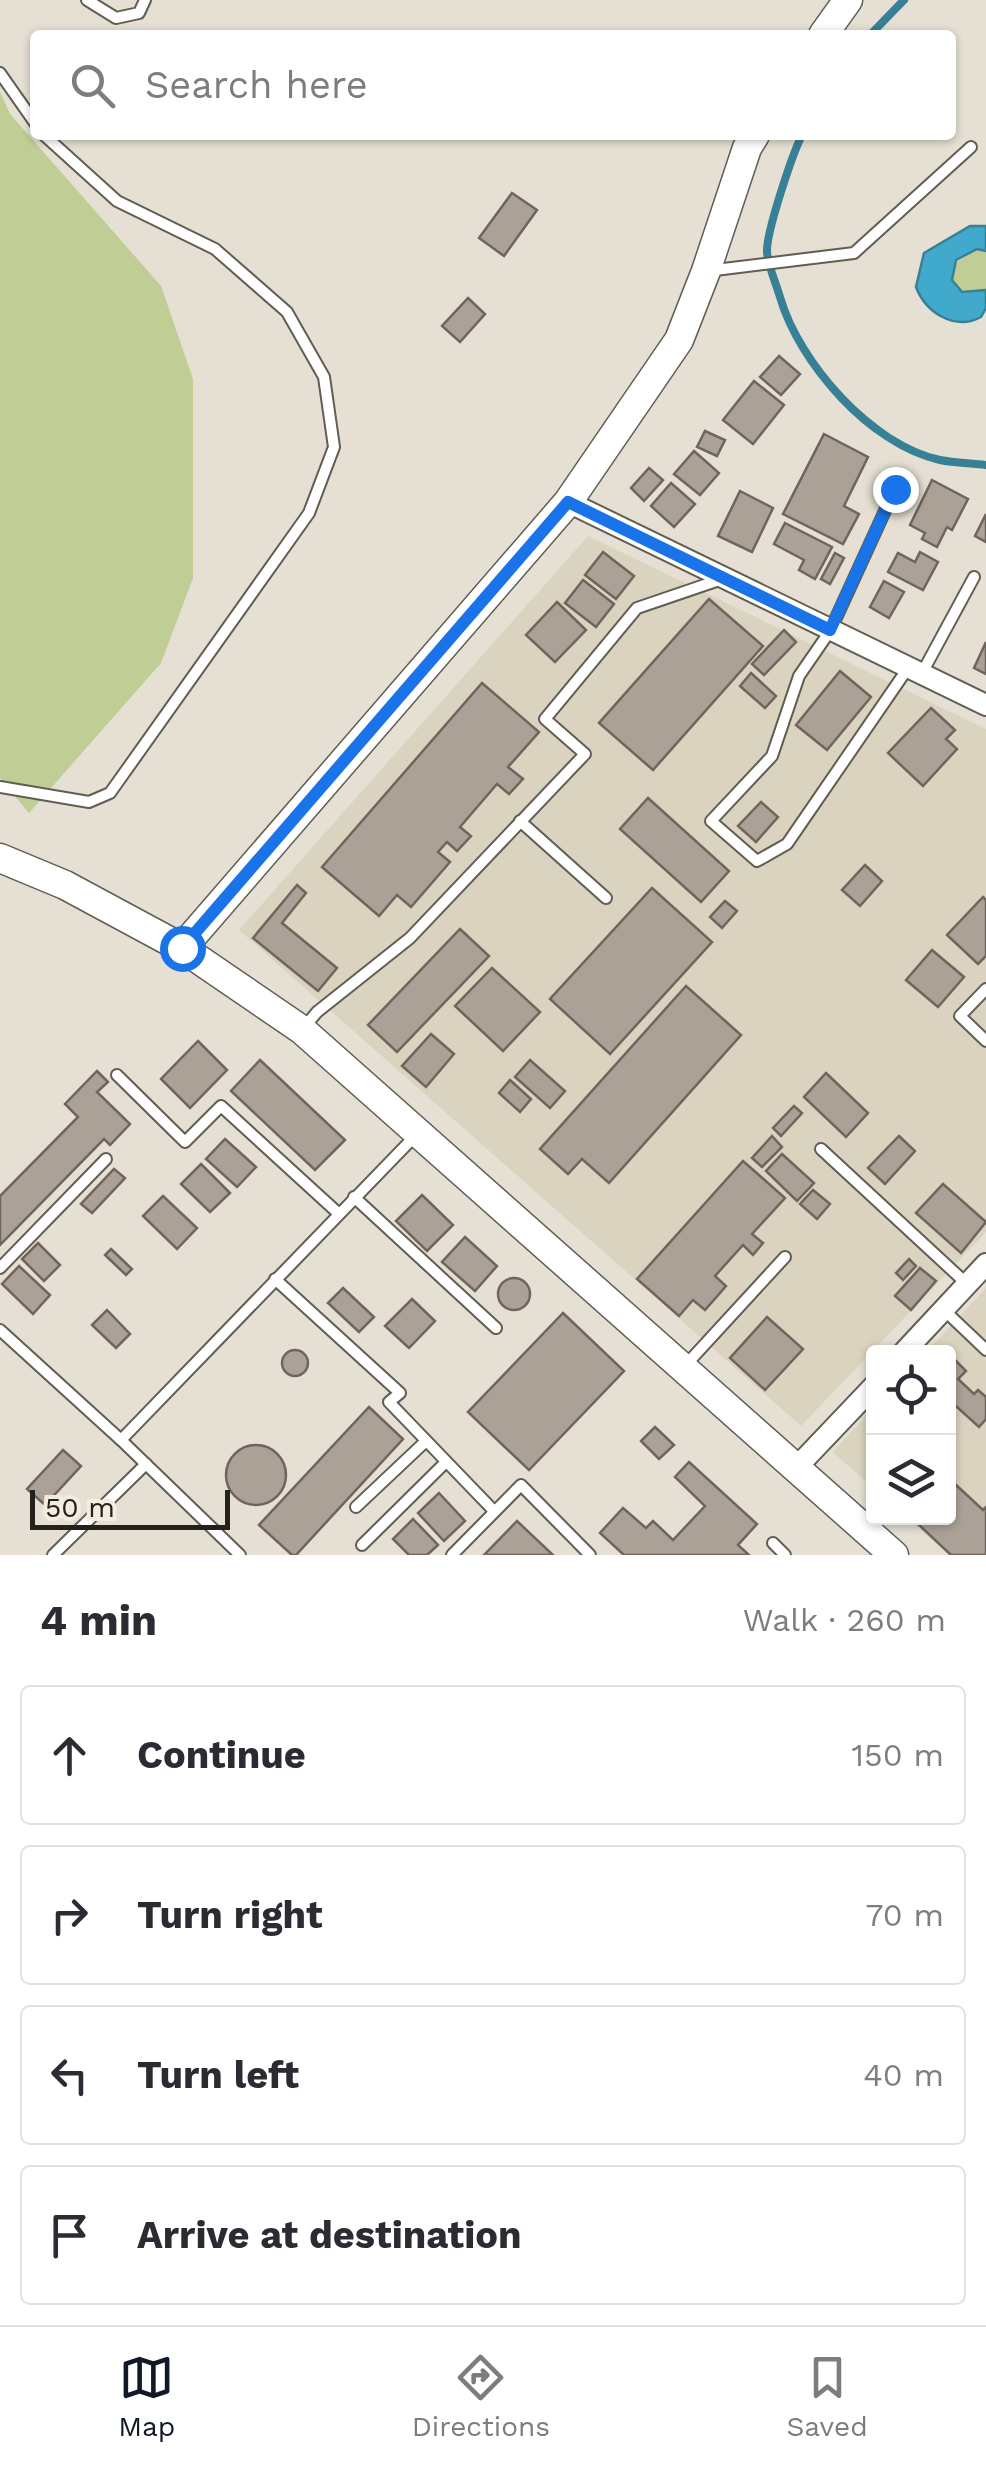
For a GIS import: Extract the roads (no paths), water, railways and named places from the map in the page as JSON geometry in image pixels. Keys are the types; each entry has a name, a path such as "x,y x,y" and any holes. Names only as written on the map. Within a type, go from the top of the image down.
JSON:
{"street":[{"path":"827,30 848,0"},
{"path":"182,948 568,502 679,340 752,140"},
{"path":"568,502 986,705"},
{"path":"0,858 65,886 182,948 302,1030 894,1555"},
{"path":"911,1345 986,1264"},
{"path":"796,1468 866,1394"}],"lane":[{"path":"88,0 116,18 139,13 145,0"},
{"path":"0,73 30,116"},
{"path":"0,787 89,802 110,793 309,513 334,447 324,376 286,312 215,249 117,201 50,140"},
{"path":"706,272 854,253 971,147"},
{"path":"895,489 830,630 800,676 772,756 711,821 757,861 787,844 915,671 974,577"},
{"path":"302,1030 317,1012 410,938 585,754 546,718 637,608 722,579"},
{"path":"520,821 606,898"},
{"path":"986,989 960,1016 986,1041"},
{"path":"117,1076 185,1142 221,1106 338,1213"},
{"path":"121,1440 418,1134"},
{"path":"821,1149 967,1284"},
{"path":"0,1268 106,1160"},
{"path":"354,1196 496,1328"},
{"path":"682,1368 786,1258"},
{"path":"276,1279 400,1393 389,1402 494,1511"},
{"path":"944,1310 986,1350"},
{"path":"0,1330 240,1555"},
{"path":"356,1507 426,1441"},
{"path":"362,1545 446,1462"},
{"path":"53,1555 146,1464"},
{"path":"452,1555 521,1486 590,1555"},
{"path":"773,1543 785,1555"}],"water":[{"path":"970,226 986,226 986,251 977,249 956,260 952,280 962,292 986,290 986,308 981,317 971,321 952,321 934,312 916,287 924,253"}],"waterway":[{"path":"875,30 904,0"},
{"path":"800,140 780,194 767,252 770,269 803,348 841,398 889,437 940,460 986,465"}]}
